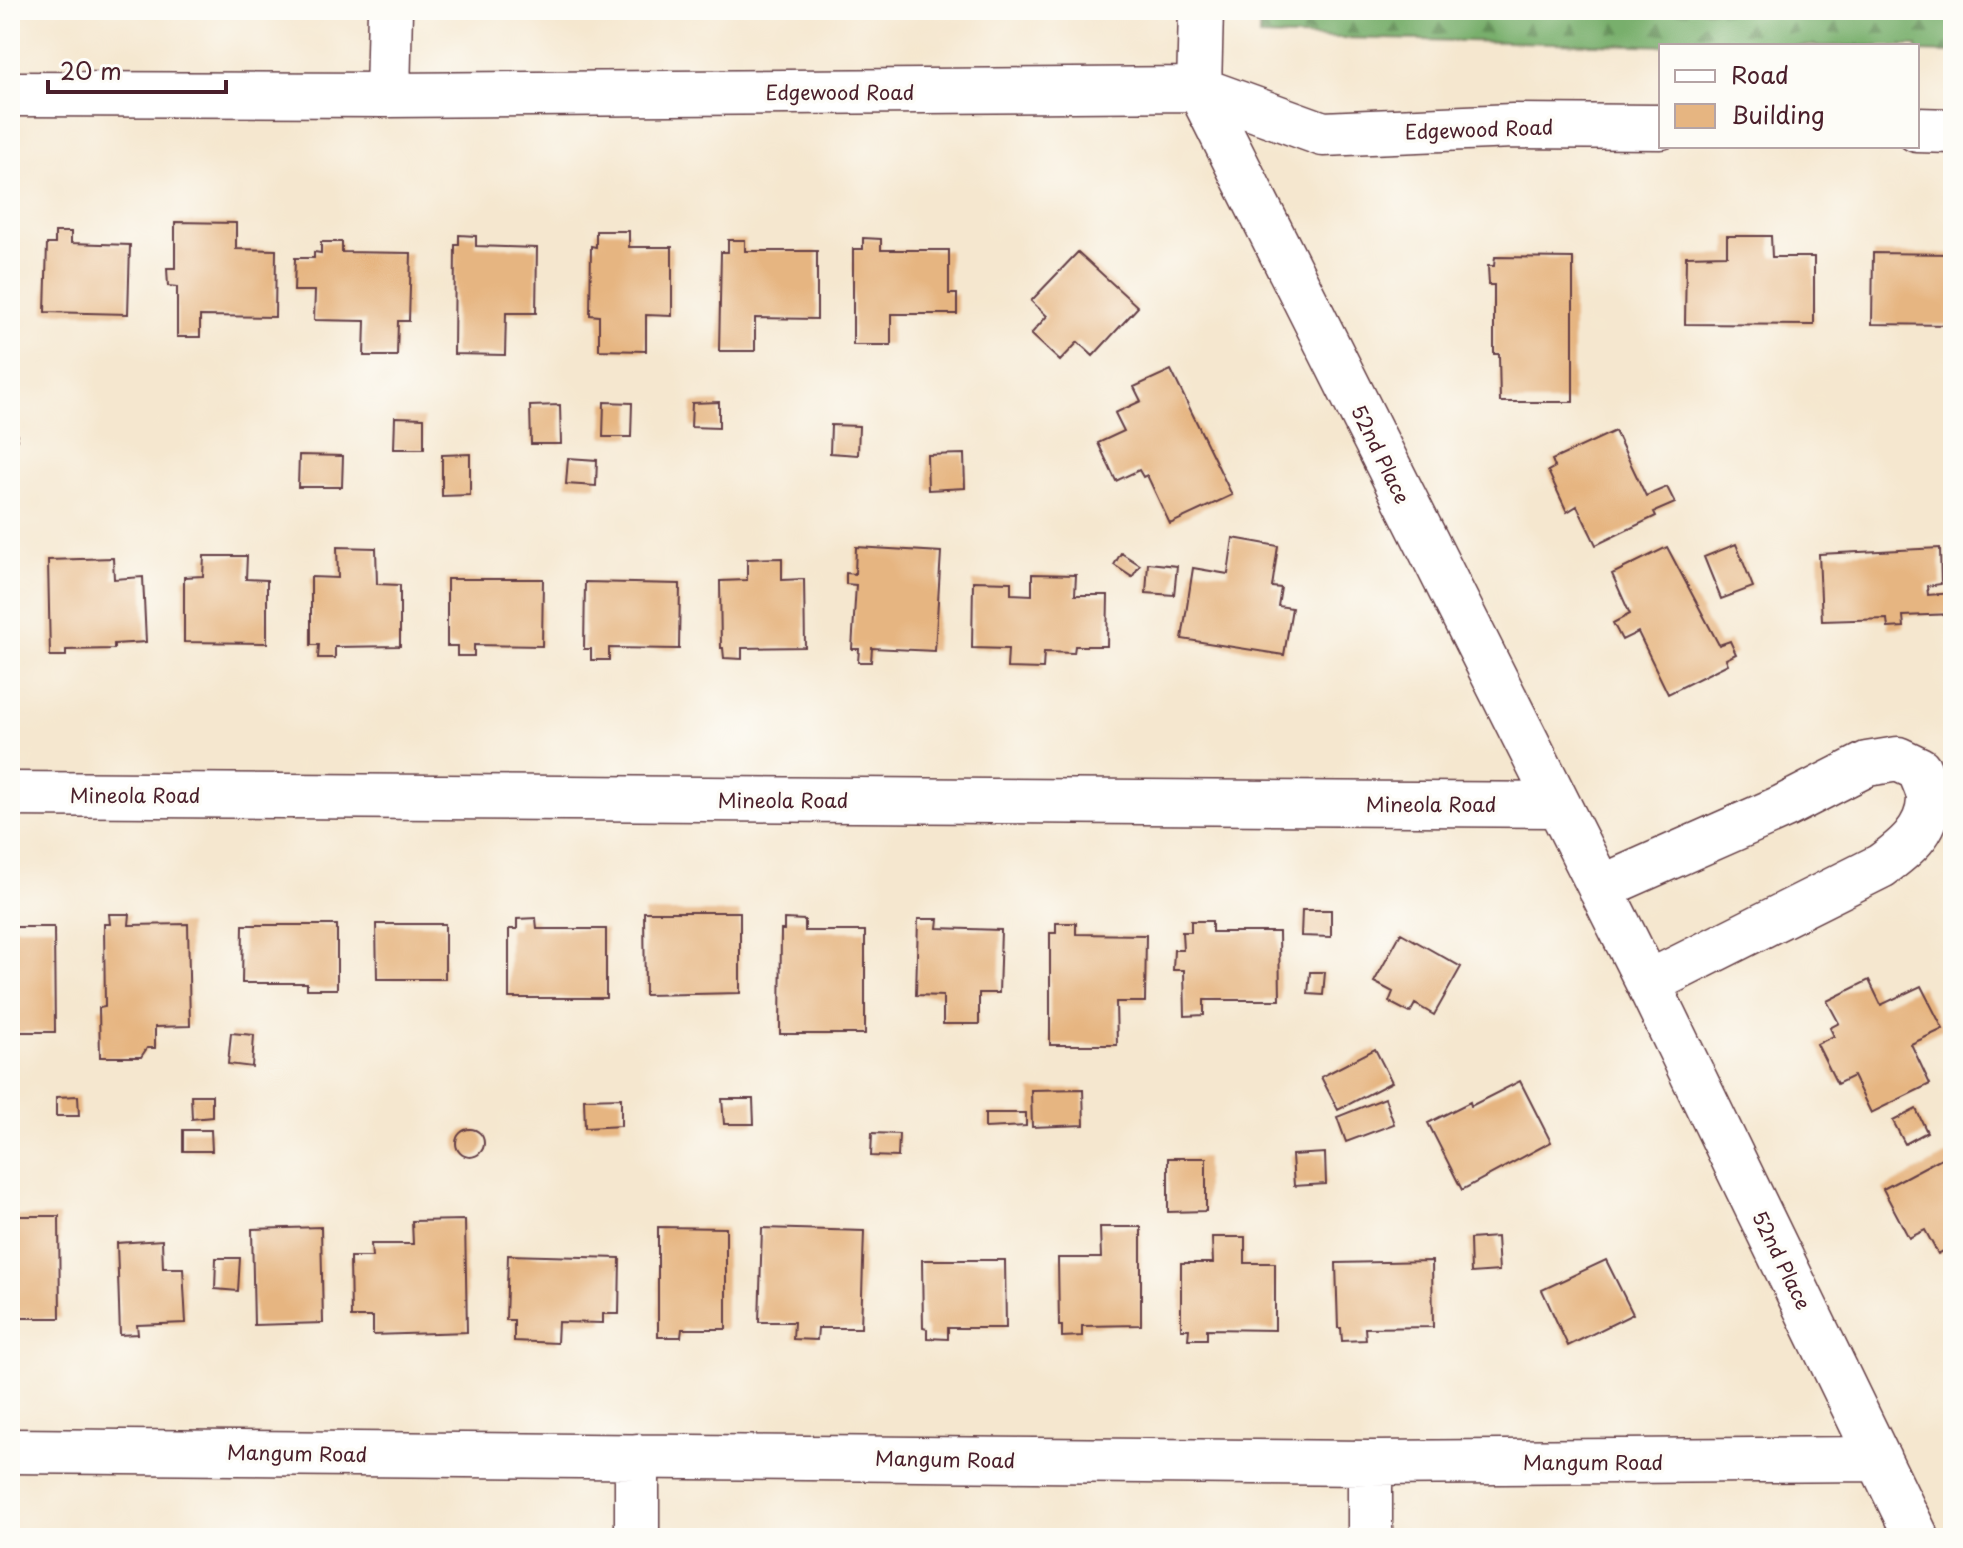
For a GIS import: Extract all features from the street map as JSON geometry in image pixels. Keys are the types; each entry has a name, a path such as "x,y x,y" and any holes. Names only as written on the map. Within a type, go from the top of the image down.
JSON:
{"street":[{"path":"388,95 390,10"},
{"name":"52nd Place","path":"1201,10 1199,89 1648,983 1917,1538"},
{"name":"Edgewood Road","path":"10,94 388,95 1199,89 1323,134 1513,126 1659,127"},
{"path":"1919,130 1953,131"},
{"path":"1600,888 1783,807 1867,764 1898,759 1919,769 1929,798 1925,820 1909,845 1881,866 1648,983"},
{"name":"Mineola Road","path":"10,794 1556,805"},
{"name":"Mangum Road","path":"10,1451 1370,1463 1879,1459"},
{"path":"637,1456 637,1538"},
{"path":"1370,1463 1370,1538"}],"green space":[{"path":"1260,10 1953,10 1953,53 1919,52 1919,44 1659,46 1259,36"}],"building":[{"path":"175,222 236,223 236,249 276,250 275,317 200,316 200,337 177,337 177,287 168,286 167,268 175,268"},
{"path":"596,231 629,231 629,247 672,247 672,316 646,315 646,351 599,350 599,316 590,315 591,246 596,247"},
{"path":"55,232 71,232 71,243 130,245 128,314 45,312 47,244 55,244"},
{"path":"459,235 476,236 476,246 537,248 536,313 506,313 505,355 454,354 455,245 459,245"},
{"path":"1727,236 1771,236 1772,257 1814,257 1814,325 1685,324 1686,256 1727,255"},
{"path":"863,238 881,239 881,250 949,250 949,294 957,294 957,314 891,314 891,345 853,345 853,249 863,249"},
{"path":"728,240 745,240 745,251 817,251 817,319 755,318 755,351 719,351 721,252 728,252"},
{"path":"321,242 342,242 342,252 411,253 409,321 398,321 397,356 364,356 365,321 314,320 315,291 294,291 295,258 314,258 314,252 321,253"},
{"path":"1078,252 1138,307 1093,356 1078,342 1060,361 1031,334 1047,316 1031,301"},
{"path":"1873,253 1953,254 1953,325 1872,324"},
{"path":"1495,257 1573,258 1573,402 1500,402 1499,354 1494,354 1494,285 1489,285 1488,266 1494,266"},
{"path":"1171,370 1232,495 1170,524 1147,475 1143,477 1139,470 1116,481 1098,443 1124,431 1115,413 1141,401 1134,387"},
{"path":"604,402 632,403 631,437 603,437"},
{"path":"719,402 719,428 691,427 692,403"},
{"path":"560,405 561,444 531,444 530,406"},
{"path":"10,411 16,411 17,440 10,441"},
{"path":"395,417 424,418 424,449 394,449"},
{"path":"831,425 859,426 858,455 830,453"},
{"path":"1615,431 1646,496 1667,487 1675,503 1654,512 1656,516 1596,545 1577,506 1567,512 1548,471 1555,467 1552,460"},
{"path":"470,454 470,495 442,496 442,455"},
{"path":"964,454 965,488 928,490 927,455"},
{"path":"299,455 343,456 342,487 298,487"},
{"path":"568,458 597,460 596,486 566,484"},
{"path":"1233,538 1278,546 1272,587 1281,588 1278,606 1292,608 1284,655 1182,639 1193,568 1228,574"},
{"path":"1736,544 1753,587 1721,599 1704,557"},
{"path":"337,547 376,548 377,584 400,585 400,646 335,647 335,658 318,658 319,645 311,645 311,577 338,578"},
{"path":"856,547 941,552 935,651 872,648 871,662 858,662 859,649 852,649 856,585 846,584 846,573 855,574"},
{"path":"1667,547 1719,645 1730,641 1736,654 1726,659 1728,664 1668,694 1638,632 1622,640 1613,623 1630,614 1612,574"},
{"path":"1940,548 1941,584 1927,586 1928,595 1953,593 1953,614 1903,616 1904,627 1888,628 1887,619 1822,621 1819,554"},
{"path":"1121,553 1140,565 1132,577 1114,565"},
{"path":"204,556 247,556 246,579 267,580 267,643 184,642 184,577 203,576"},
{"path":"113,558 114,579 143,577 146,642 114,644 114,649 66,650 66,656 50,656 48,560"},
{"path":"782,558 782,580 804,579 805,647 742,648 742,659 724,658 721,648 720,581 747,580 747,559"},
{"path":"1148,563 1177,566 1174,595 1146,593"},
{"path":"1032,574 1076,575 1075,595 1108,595 1107,646 1075,646 1074,653 1044,652 1043,669 1007,668 1008,649 972,648 973,581 1011,582 1011,594 1032,595"},
{"path":"447,579 543,579 542,646 474,645 474,656 457,656 457,646 447,646"},
{"path":"585,582 680,584 679,649 609,648 609,660 591,660 591,649 584,649"},
{"path":"1302,910 1331,910 1331,937 1301,936"},
{"path":"644,912 740,912 740,993 645,995"},
{"path":"109,914 130,914 129,925 188,924 190,1026 155,1027 155,1048 147,1048 141,1057 100,1057 99,1008 105,1007 104,924 110,924"},
{"path":"536,918 537,929 606,929 606,998 509,998 509,929 517,929 517,919"},
{"path":"784,919 805,920 805,931 865,931 865,1034 780,1034 781,930 784,930"},
{"path":"918,919 938,919 937,928 1001,930 999,993 979,993 979,1024 943,1024 943,996 916,995"},
{"path":"1191,921 1212,921 1212,932 1279,932 1280,1000 1204,1000 1204,1015 1185,1016 1184,970 1173,970 1174,950 1183,950 1182,932 1191,932"},
{"path":"1056,923 1076,923 1076,934 1146,935 1145,1002 1116,1002 1117,1045 1050,1045 1050,933 1056,933"},
{"path":"376,924 445,924 445,979 377,979"},
{"path":"243,925 337,925 337,989 307,989 307,983 242,983"},
{"path":"10,927 54,927 55,1032 10,1032"},
{"path":"1401,933 1461,967 1434,1015 1415,1004 1410,1013 1389,1002 1393,992 1374,982"},
{"path":"1310,972 1325,972 1323,995 1308,994"},
{"path":"1869,980 1881,1005 1921,986 1943,1029 1911,1044 1930,1084 1871,1113 1853,1076 1837,1084 1817,1044 1834,1036 1830,1028 1839,1023 1827,1001"},
{"path":"231,1033 254,1035 252,1067 228,1064"},
{"path":"1375,1049 1392,1082 1338,1110 1321,1077"},
{"path":"1520,1081 1551,1142 1462,1190 1428,1123"},
{"path":"1083,1089 1084,1125 1032,1127 1031,1090"},
{"path":"191,1095 212,1095 212,1117 192,1119"},
{"path":"78,1096 79,1116 56,1116 56,1097"},
{"path":"621,1098 621,1126 585,1128 584,1099"},
{"path":"1385,1098 1394,1124 1346,1142 1337,1117"},
{"path":"722,1099 753,1099 754,1124 724,1124"},
{"path":"1916,1109 1927,1132 1905,1144 1893,1121"},
{"path":"985,1113 1026,1113 1026,1126 985,1128"},
{"path":"470,1129 480,1133 484,1143 480,1153 470,1157 460,1153 456,1143 460,1133"},
{"path":"183,1130 211,1130 212,1151 183,1151"},
{"path":"872,1133 899,1134 898,1157 871,1156"},
{"path":"1953,1152 1953,1246 1938,1254 1925,1230 1909,1238 1883,1189"},
{"path":"1325,1153 1326,1184 1294,1186 1292,1155"},
{"path":"1168,1158 1206,1158 1206,1211 1168,1212"},
{"path":"10,1216 59,1216 60,1318 10,1318"},
{"path":"465,1220 467,1332 373,1335 373,1317 351,1317 350,1257 372,1257 371,1244 413,1244 412,1221"},
{"path":"321,1227 323,1323 254,1325 252,1229"},
{"path":"658,1227 726,1228 726,1329 682,1329 681,1337 658,1337"},
{"path":"1100,1227 1141,1227 1141,1325 1082,1326 1082,1336 1062,1337 1062,1326 1059,1326 1058,1258 1101,1258"},
{"path":"762,1228 864,1231 861,1328 818,1328 817,1340 793,1339 794,1322 759,1322"},
{"path":"1212,1237 1245,1237 1245,1263 1275,1263 1275,1330 1207,1329 1207,1339 1188,1339 1189,1329 1181,1329 1181,1263 1213,1263"},
{"path":"1497,1237 1499,1271 1471,1273 1470,1239"},
{"path":"162,1240 163,1268 183,1268 186,1323 137,1325 138,1334 120,1335 117,1243"},
{"path":"508,1255 620,1258 619,1314 603,1314 603,1323 558,1322 557,1343 514,1341 514,1320 506,1320"},
{"path":"216,1258 240,1258 238,1291 215,1289"},
{"path":"922,1260 1005,1260 1006,1328 948,1328 948,1339 927,1338 927,1329 923,1328"},
{"path":"1606,1260 1633,1314 1568,1346 1542,1290"},
{"path":"1432,1261 1433,1327 1365,1328 1366,1340 1342,1341 1341,1328 1338,1328 1336,1263"}]}
